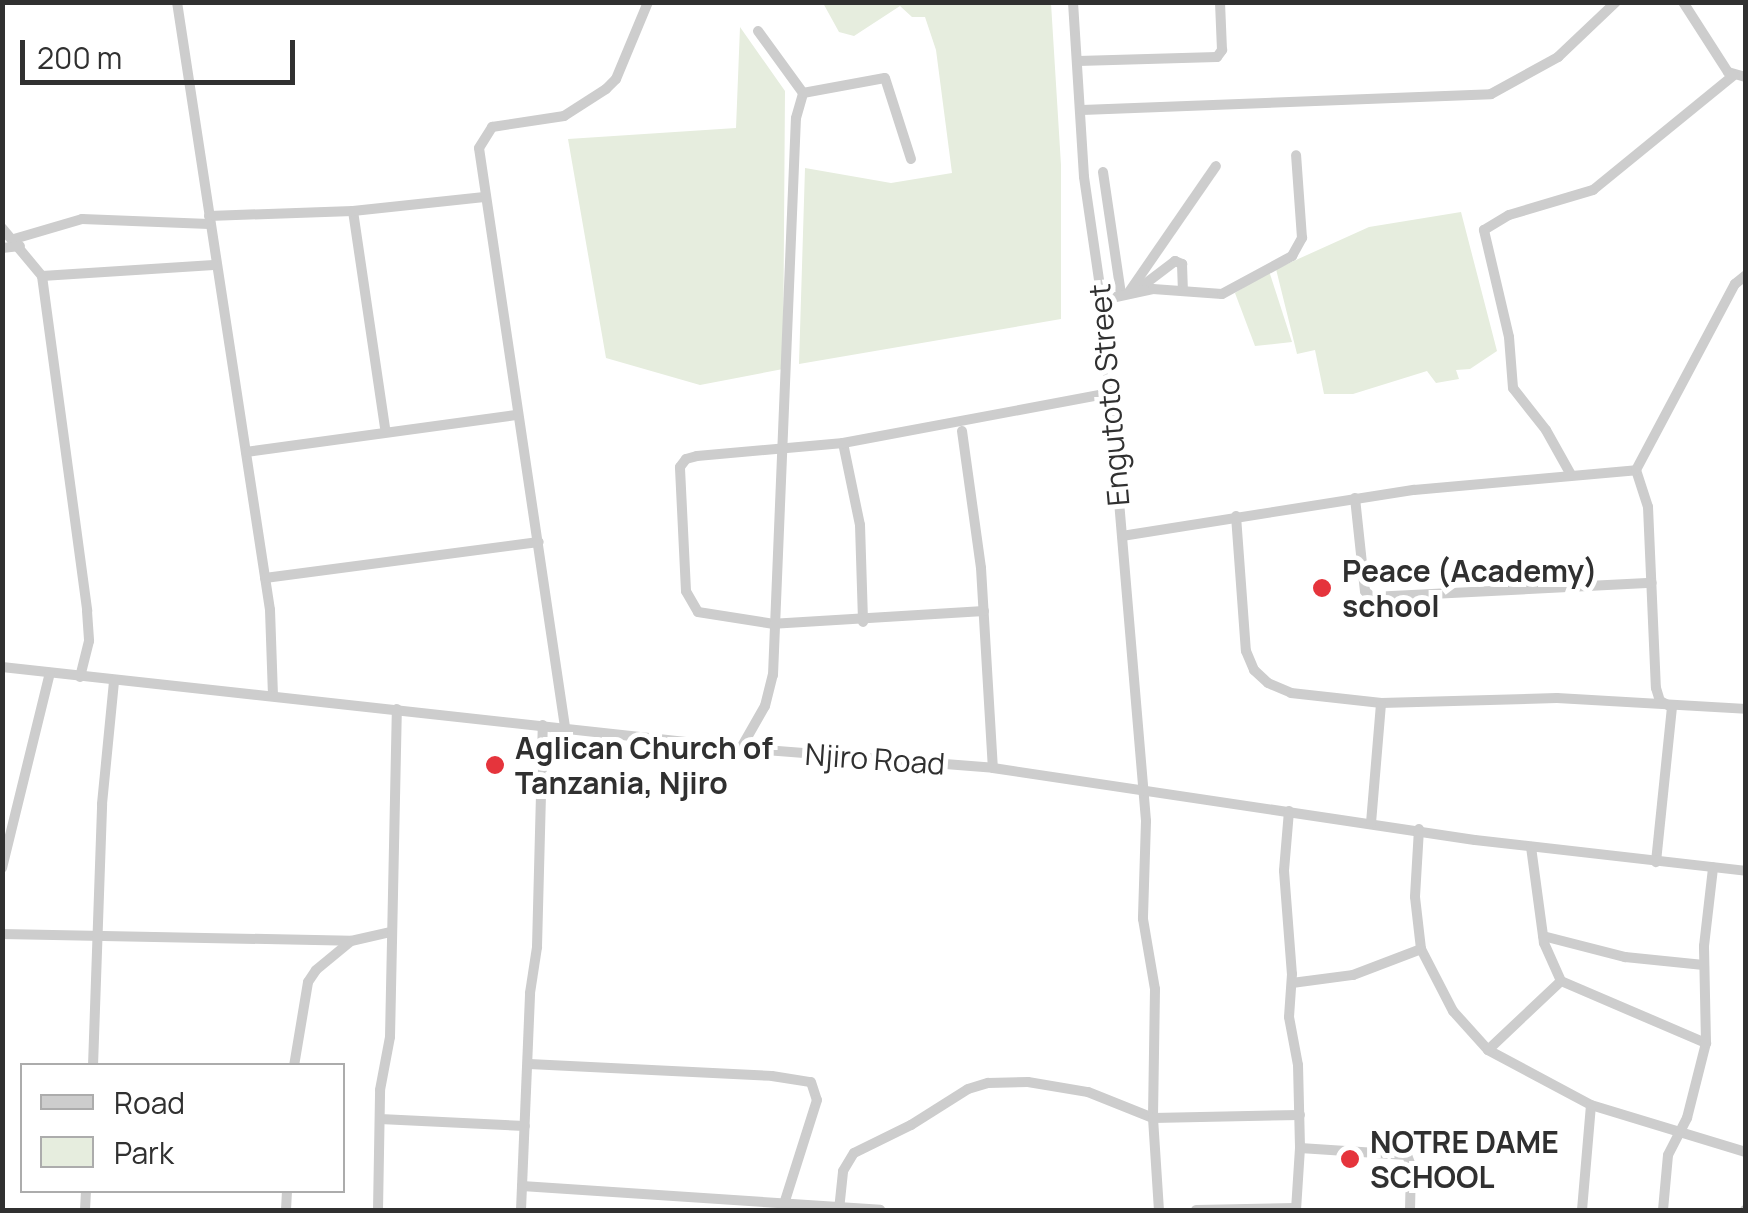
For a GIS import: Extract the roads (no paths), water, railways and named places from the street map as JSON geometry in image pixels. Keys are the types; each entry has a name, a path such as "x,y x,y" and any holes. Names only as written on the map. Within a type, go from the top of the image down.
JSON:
{"street":[{"path":"177,2 264,578 273,696"},
{"path":"565,727 478,162 484,134 500,124 564,116 606,89 616,79 648,2"},
{"name":"Engutoto Street","path":"1074,2 1084,177 1102,300 1144,787 1148,860 1144,924 1155,989 1153,1118 1159,1210"},
{"path":"1078,61 1217,57 1222,50 1220,2"},
{"path":"1082,110 1491,94 1558,57 1616,2"},
{"path":"1683,2 1733,76"},
{"path":"740,748 770,694 796,136 803,93 758,31"},
{"path":"803,93 882,76 910,158"},
{"path":"1570,474 1546,430 1513,388 1509,337 1484,230 1509,215 1593,190 1733,76 1746,76"},
{"path":"1102,300 1129,292 1183,289 1214,294 1234,290 1299,250 1296,154"},
{"path":"1129,292 1216,166"},
{"path":"1103,172 1129,292"},
{"path":"2,248 82,219 209,220 353,211 484,196"},
{"path":"353,211 385,429"},
{"path":"2,228 42,276 87,611 89,641 80,677"},
{"path":"1129,292 1175,261 1182,264 1183,289"},
{"path":"42,276 214,265"},
{"path":"1672,707 1660,701 1656,688 1648,507 1636,470 1735,284 1746,275"},
{"path":"984,612 864,622 774,624 703,615 692,608 686,590 678,478 686,459 843,443 1111,394"},
{"path":"246,452 385,429 517,415"},
{"path":"962,430 984,612 993,768"},
{"path":"843,443 860,524 864,622"},
{"path":"1122,536 1354,498 1636,470"},
{"path":"1354,498 1366,590 1372,597 1652,583"},
{"path":"1236,516 1246,651 1254,670 1268,684 1291,693 1381,703 1558,698 1746,709"},
{"path":"264,578 539,542"},
{"name":"Njiro Road","path":"2,667 740,748 993,768 1531,846 1746,871"},
{"path":"2,868 50,673"},
{"path":"92,1063 96,933 114,681"},
{"path":"1371,823 1381,703"},
{"path":"1656,862 1672,707"},
{"path":"378,1210 380,1090 390,1037 397,709"},
{"path":"521,1210 530,993 540,891 543,724"},
{"path":"1196,1210 1296,1209 1300,1115 1298,1064 1289,1017 1292,984 1284,871 1289,811"},
{"path":"1419,829 1415,898 1421,948 1453,1011 1488,1050 1590,1105 1746,1152"},
{"path":"1531,846 1542,936 1561,981 1706,1043"},
{"path":"1663,1210 1668,1155 1677,1132 1688,1118 1706,1043 1704,965 1713,868"},
{"path":"2,934 351,941 390,932"},
{"path":"1542,936 1625,957 1704,965"},
{"path":"294,1063 308,982 316,970 351,941"},
{"path":"1292,984 1353,975 1421,948"},
{"path":"1488,1050 1561,981"},
{"path":"528,1064 772,1076 810,1082 817,1100 785,1201"},
{"path":"839,1208 843,1171 854,1153 979,1085 1028,1082 1088,1092 1153,1118 1300,1115"},
{"path":"1582,1210 1590,1105"},
{"path":"380,1119 525,1126"},
{"path":"1300,1148 1406,1156 1411,1166 1410,1210"},
{"path":"522,1186 880,1210"}],"place":[{"name":"Peace (Academy) school","path":"1322,588"},
{"name":"Aglican Church of Tanzania, Njiro","path":"495,765"},
{"name":"NOTRE DAME SCHOOL","path":"1350,1159"}]}
